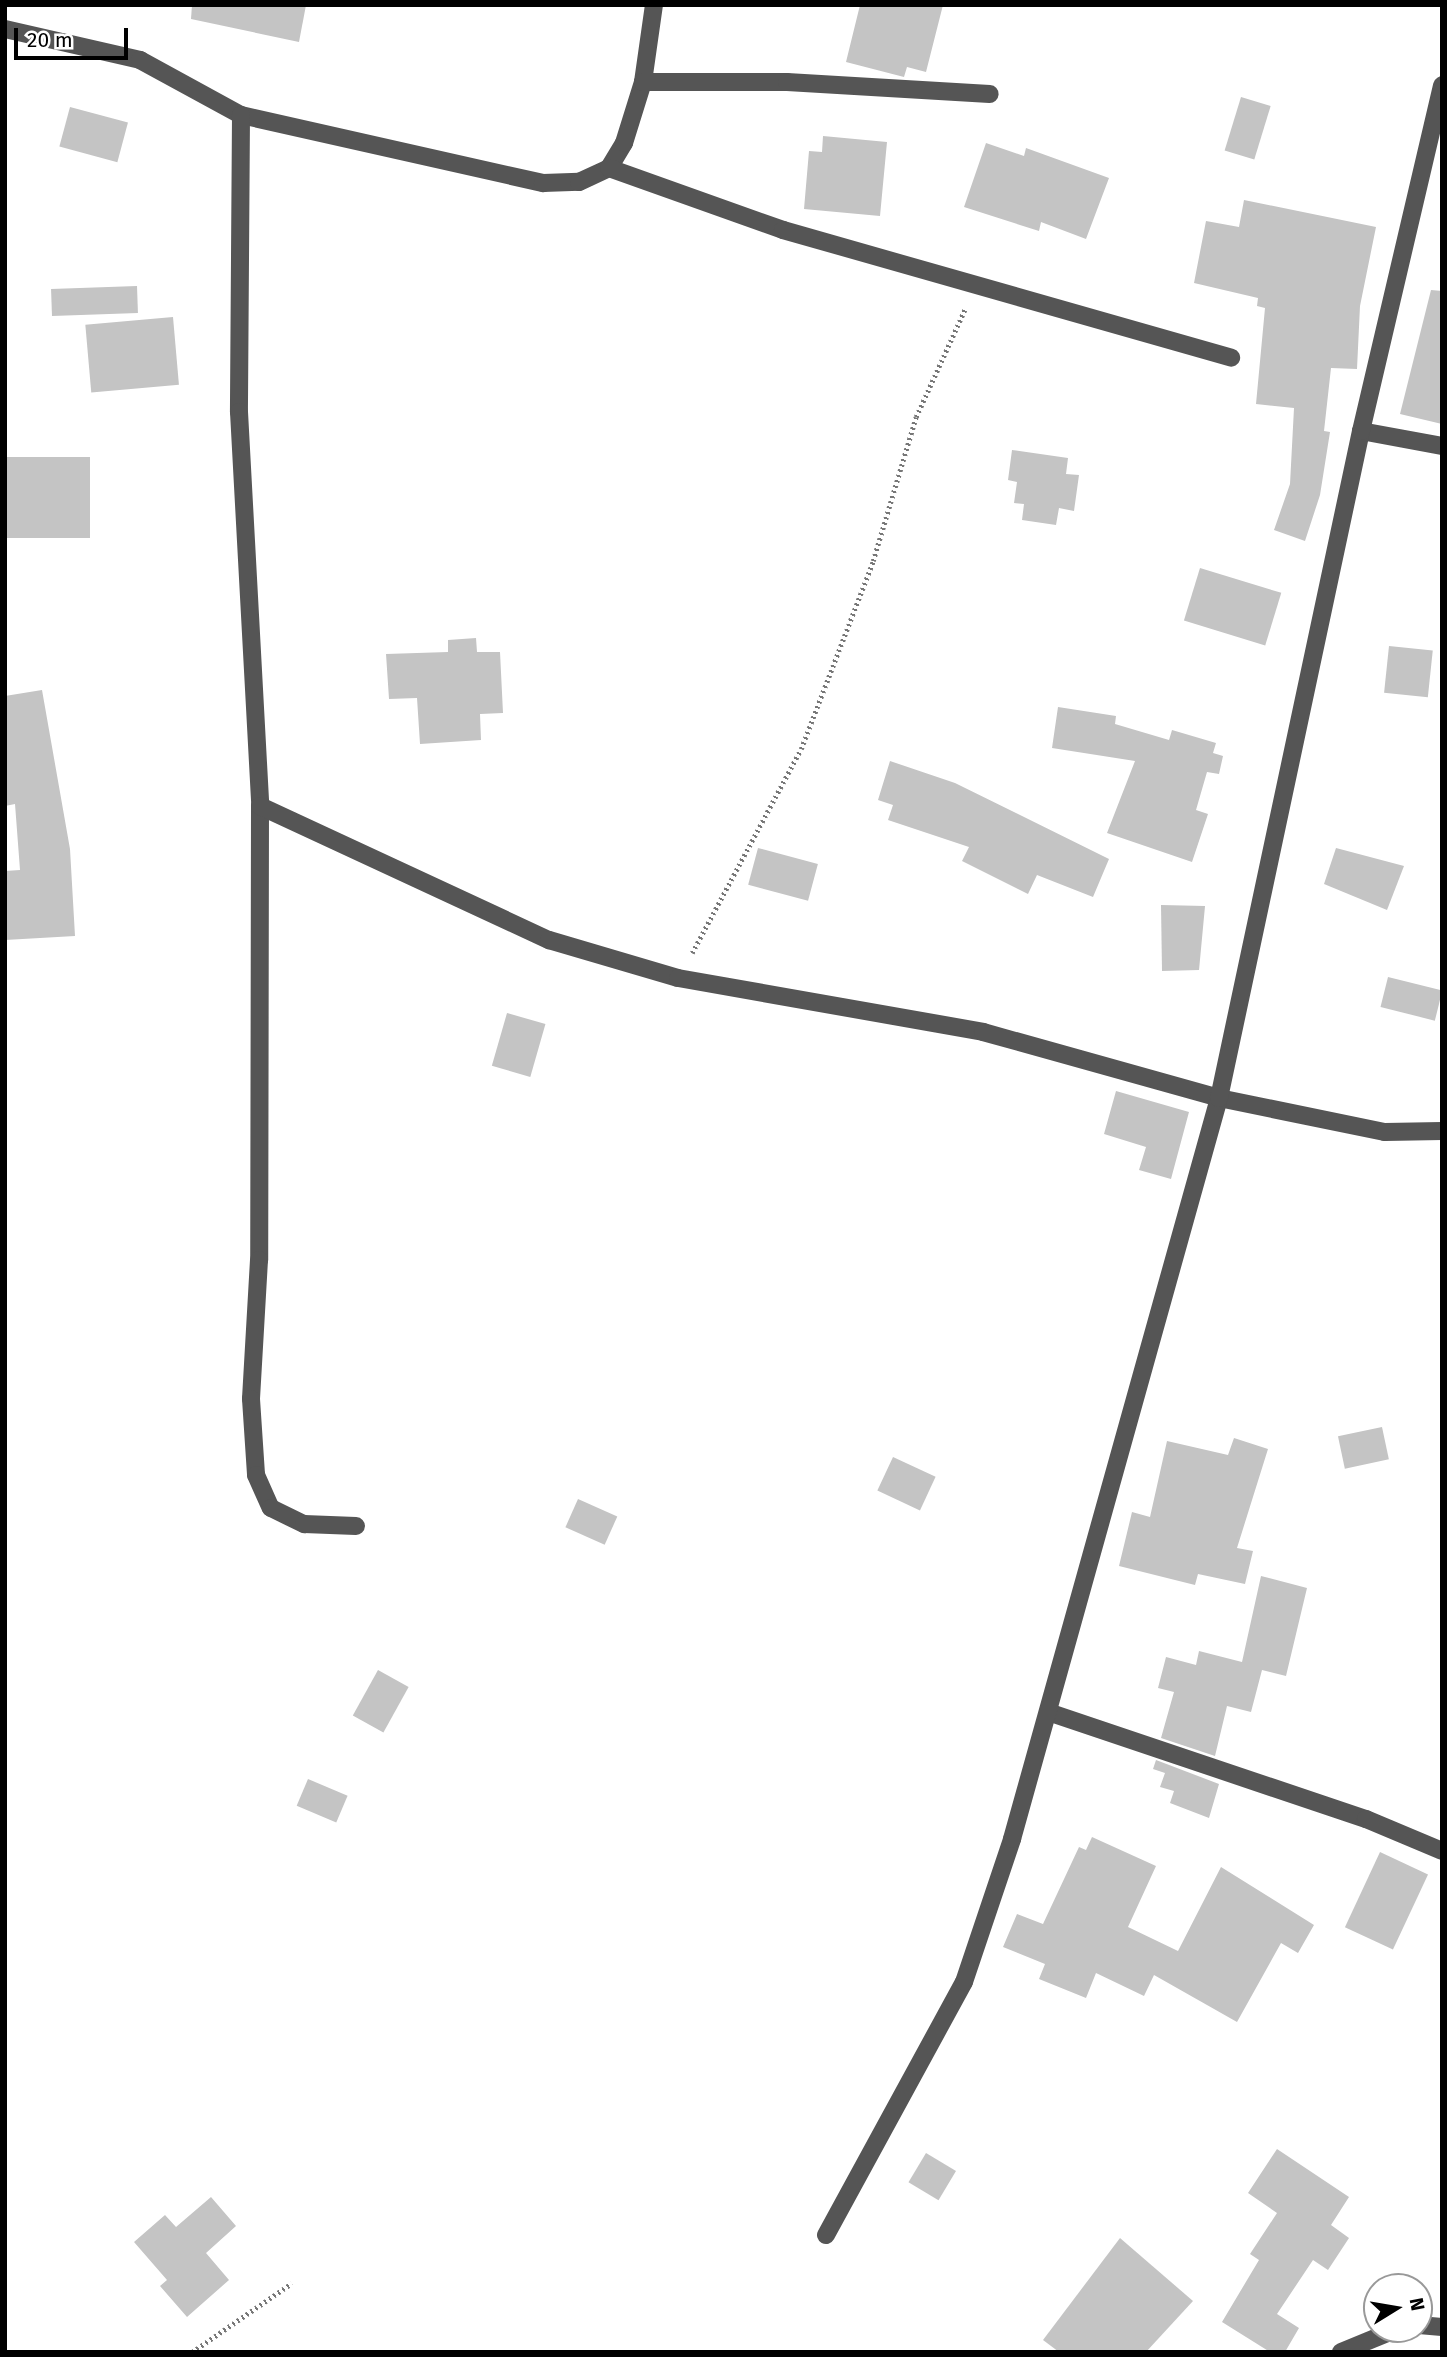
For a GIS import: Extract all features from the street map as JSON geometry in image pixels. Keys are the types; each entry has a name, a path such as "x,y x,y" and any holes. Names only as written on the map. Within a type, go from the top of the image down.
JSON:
{"street":[{"path":"5,29 140,60 242,115 543,183 579,182 608,168 624,143 643,82 654,5"},
{"path":"643,82 787,82 990,94"},
{"path":"827,2235 964,1982 1048,1712 1219,1098 1361,431 1442,85"},
{"path":"242,115 239,412 260,806 259,1260 251,1399 256,1475 271,1508 304,1524 356,1526"},
{"path":"608,168 783,230 977,282 1231,358"},
{"path":"1361,431 1442,446"},
{"path":"260,806 549,940 678,978 983,1032 1219,1098 1385,1132 1442,1130"},
{"path":"1048,1712 1366,1819 1442,1851"},
{"path":"1342,2352 1364,2343"}],"path":[{"path":"678,978 801,749 873,561 916,417 977,282"},
{"path":"192,2352 292,2283"}],"building":[{"path":"192,5 306,5 299,42 191,19"},
{"path":"860,5 943,5 926,72 907,67 904,77 846,62"},
{"path":"1241,97 1271,106 1254,160 1225,151"},
{"path":"70,107 128,123 117,162 59,147"},
{"path":"823,136 887,142 880,216 804,209 809,151 822,152"},
{"path":"986,143 1024,156 1026,148 1109,178 1086,239 1041,222 1039,231 964,207"},
{"path":"1244,200 1376,227 1360,306 1357,369 1331,368 1324,431 1330,432 1320,495 1305,541 1274,530 1290,484 1294,408 1256,404 1265,308 1257,306 1258,298 1194,283 1206,221 1239,227"},
{"path":"137,286 138,313 52,316 51,289"},
{"path":"1431,290 1442,291 1442,424 1400,414"},
{"path":"173,317 179,385 91,392 85,325"},
{"path":"1012,450 1068,458 1066,474 1079,475 1074,511 1059,508 1056,525 1022,520 1024,504 1014,503 1017,482 1008,480"},
{"path":"5,457 90,457 90,538 5,538"},
{"path":"1200,568 1281,593 1265,645 1184,621"},
{"path":"476,638 477,652 500,652 503,713 480,714 481,740 420,744 417,698 389,699 386,654 448,652 448,640"},
{"path":"1389,646 1433,651 1428,697 1384,693"},
{"path":"42,690 70,849 75,936 5,940 5,871 20,870 15,804 5,806 5,696"},
{"path":"1058,707 1116,716 1115,724 1169,740 1172,730 1216,743 1213,753 1223,756 1219,774 1207,772 1196,810 1208,814 1192,862 1107,833 1135,761 1052,748"},
{"path":"890,761 955,783 1109,859 1093,897 1037,875 1028,894 962,861 969,847 888,820 893,805 878,800"},
{"path":"758,848 818,864 808,901 748,885"},
{"path":"1336,848 1404,866 1387,910 1324,884"},
{"path":"1161,905 1205,906 1199,970 1162,971"},
{"path":"1388,977 1442,990 1435,1021 1381,1007"},
{"path":"507,1013 545,1024 530,1077 492,1066"},
{"path":"1116,1091 1189,1112 1171,1179 1139,1170 1146,1147 1104,1134"},
{"path":"1382,1427 1389,1459 1345,1469 1338,1436"},
{"path":"1234,1438 1268,1449 1237,1548 1253,1551 1245,1584 1198,1574 1195,1585 1119,1566 1132,1512 1150,1517 1167,1441 1228,1455"},
{"path":"893,1457 936,1477 920,1510 877,1491"},
{"path":"578,1499 617,1516 605,1545 565,1527"},
{"path":"1261,1576 1307,1588 1286,1676 1262,1670 1251,1712 1227,1706 1215,1756 1161,1738 1174,1692 1158,1688 1166,1657 1196,1665 1199,1651 1242,1662"},
{"path":"378,1670 409,1687 383,1732 353,1715"},
{"path":"1156,1760 1219,1784 1209,1818 1170,1803 1174,1791 1160,1787 1165,1773 1153,1769"},
{"path":"308,1779 348,1796 336,1822 297,1806"},
{"path":"1092,1837 1156,1866 1128,1927 1178,1951 1221,1867 1314,1925 1298,1953 1281,1943 1237,2022 1154,1975 1144,1996 1096,1973 1086,1998 1039,1979 1045,1964 1003,1947 1017,1914 1043,1924 1079,1847 1086,1850"},
{"path":"1380,1852 1428,1874 1393,1950 1345,1927"},
{"path":"1277,2149 1349,2197 1331,2225 1349,2238 1328,2270 1313,2260 1277,2314 1299,2328 1285,2352 1270,2352 1222,2322 1259,2260 1250,2254 1277,2213 1248,2193"},
{"path":"926,2153 956,2171 938,2200 908,2182"},
{"path":"211,2197 236,2226 206,2253 229,2280 187,2317 160,2286 167,2280 134,2242 165,2215 176,2227"},
{"path":"1120,2238 1193,2301 1146,2352 1059,2352 1043,2340"}]}
